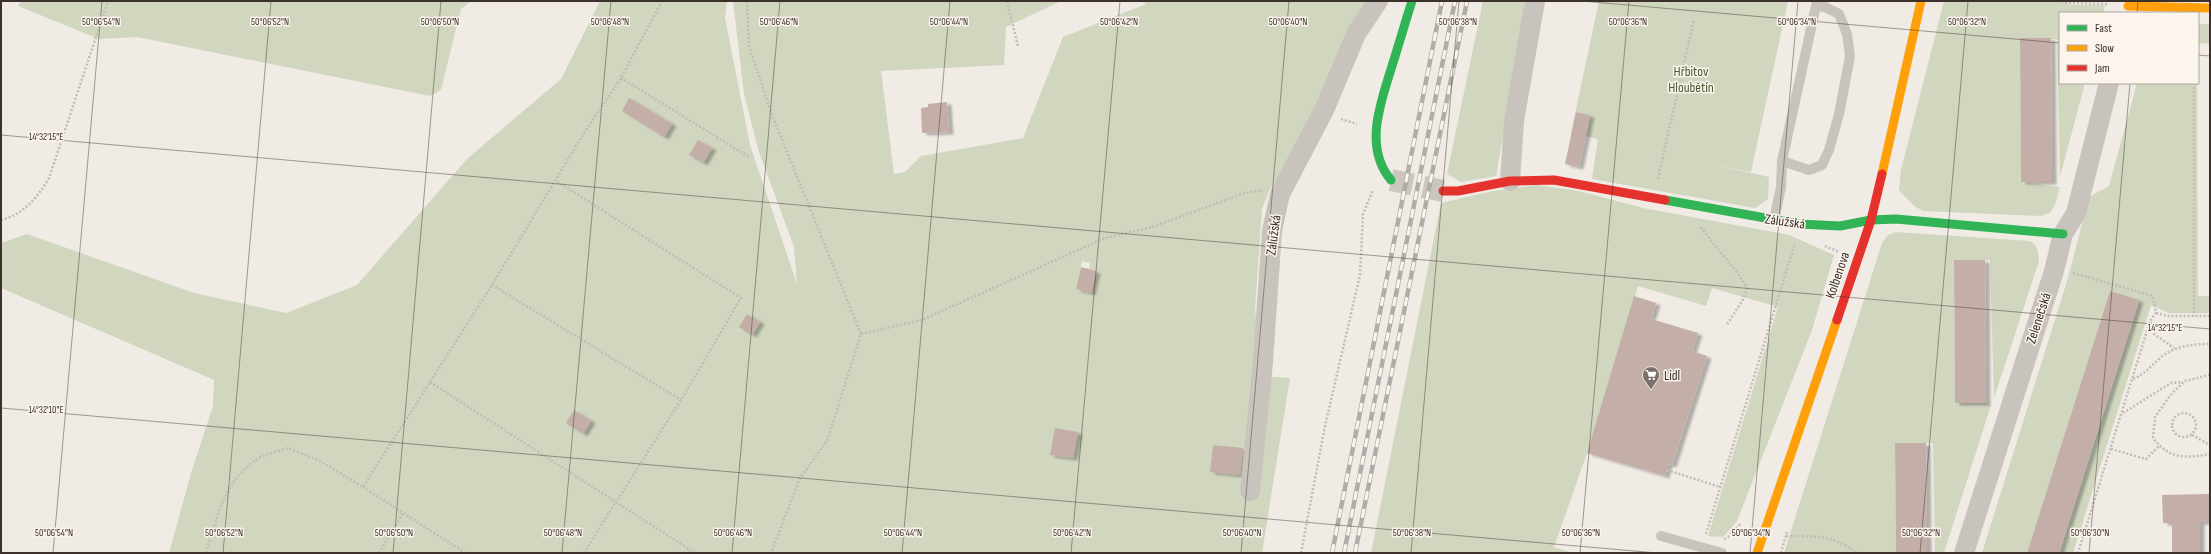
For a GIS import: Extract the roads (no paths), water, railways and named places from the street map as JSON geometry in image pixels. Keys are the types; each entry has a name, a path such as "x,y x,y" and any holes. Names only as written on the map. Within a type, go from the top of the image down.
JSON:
{"street":[{"name":"Zálužská","path":"1250,491 1263,362 1272,231 1280,194 1325,108 1356,34 1378,1"},
{"path":"1391,180 1383,173 1376,133 1378,114 1412,1"},
{"path":"1510,181 1514,121 1535,1"},
{"name":"Kolbenova","path":"1757,553 1872,220 1921,1"},
{"path":"2127,7 2210,8"},
{"name":"Zelenečská","path":"1964,553 2054,271 2063,234 2076,213 2109,84"},
{"name":"Zálužská","path":"1443,191 1458,191 1510,181 1554,180 1654,198 1686,202 1774,220 1840,226 1872,220 1896,220 2063,234"}],"lane":[{"path":"1774,220 1781,187 1782,161 1816,3 1839,14 1847,34 1850,56 1839,114 1829,150 1822,165 1809,170 1782,161"},
{"path":"1660,536 1722,553"}],"tunnel":[{"path":"1391,180 1443,191"}],"railway":[{"path":"1332,553 1442,1"},
{"path":"1344,553 1455,1"},
{"path":"1355,553 1467,1"}],"place":[{"name":"Lidl","path":"1651,390"}],"park label":[{"name":"Hřbitov Hloubětín","path":"1691,80"}]}
